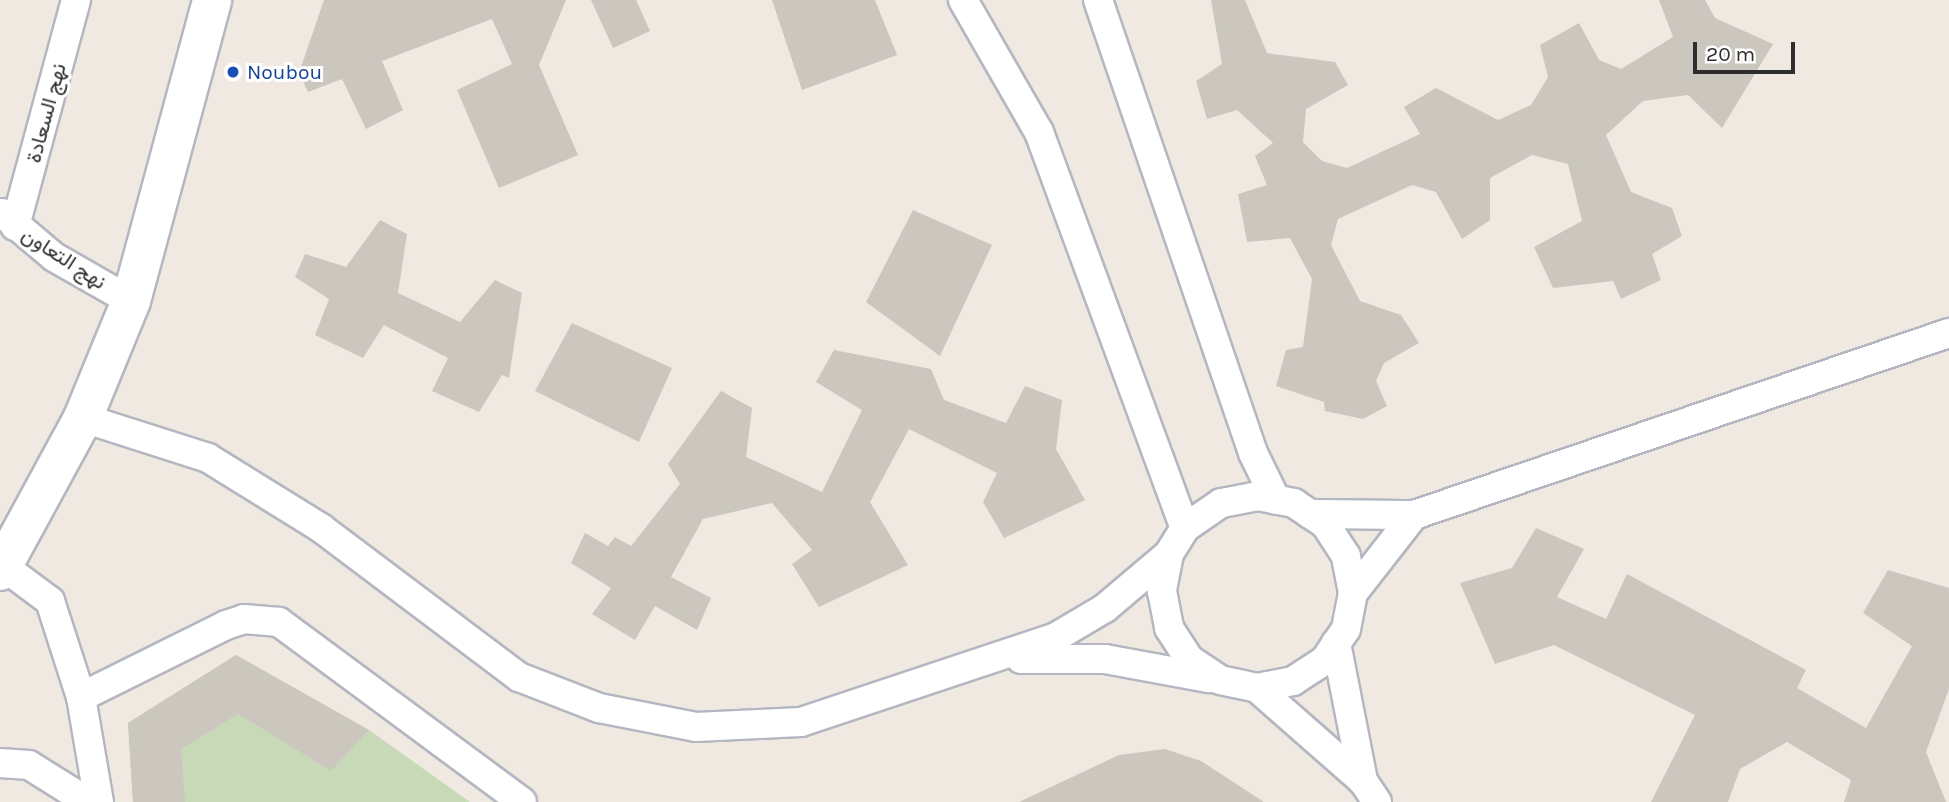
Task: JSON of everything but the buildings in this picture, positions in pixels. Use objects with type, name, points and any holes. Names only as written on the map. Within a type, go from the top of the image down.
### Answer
[{"type":"main road","points":[[1,569],[83,418],[131,301],[212,0]]},
{"type":"street","name":"نهج السعادة","points":[[8,219],[76,0]]},
{"type":"street","points":[[963,0],[1039,132],[1185,528]]},
{"type":"street","points":[[1098,0],[1253,453],[1276,500]]},
{"type":"street","name":"نهج التعاون","points":[[8,219],[54,257],[131,301]]},
{"type":"street","points":[[1310,514],[1414,515],[1949,334]]},
{"type":"street","points":[[83,418],[208,458],[321,528],[519,677],[599,708],[696,727],[801,722],[990,661],[1085,622],[1169,554],[1185,528],[1221,503],[1258,496],[1276,500],[1310,514],[1325,524],[1346,556],[1353,593],[1346,629],[1325,660],[1293,681],[1257,688],[1105,659],[990,661]]},
{"type":"street","points":[[1353,593],[1414,515]]},
{"type":"street","points":[[1169,554],[1161,591],[1169,628],[1189,659],[1220,680]]},
{"type":"street","points":[[1,569],[50,601],[81,696],[99,802]]},
{"type":"street","points":[[81,696],[226,625],[244,619],[279,622],[522,802]]},
{"type":"street","points":[[1336,643],[1370,792]]},
{"type":"street","points":[[1257,688],[1370,792]]},
{"type":"street","points":[[0,763],[29,765],[88,802]]},
{"type":"green space","points":[[236,655],[369,730],[470,802],[133,802],[128,723]]},
{"type":"place","name":"Noubou","points":[[233,72]]}]
